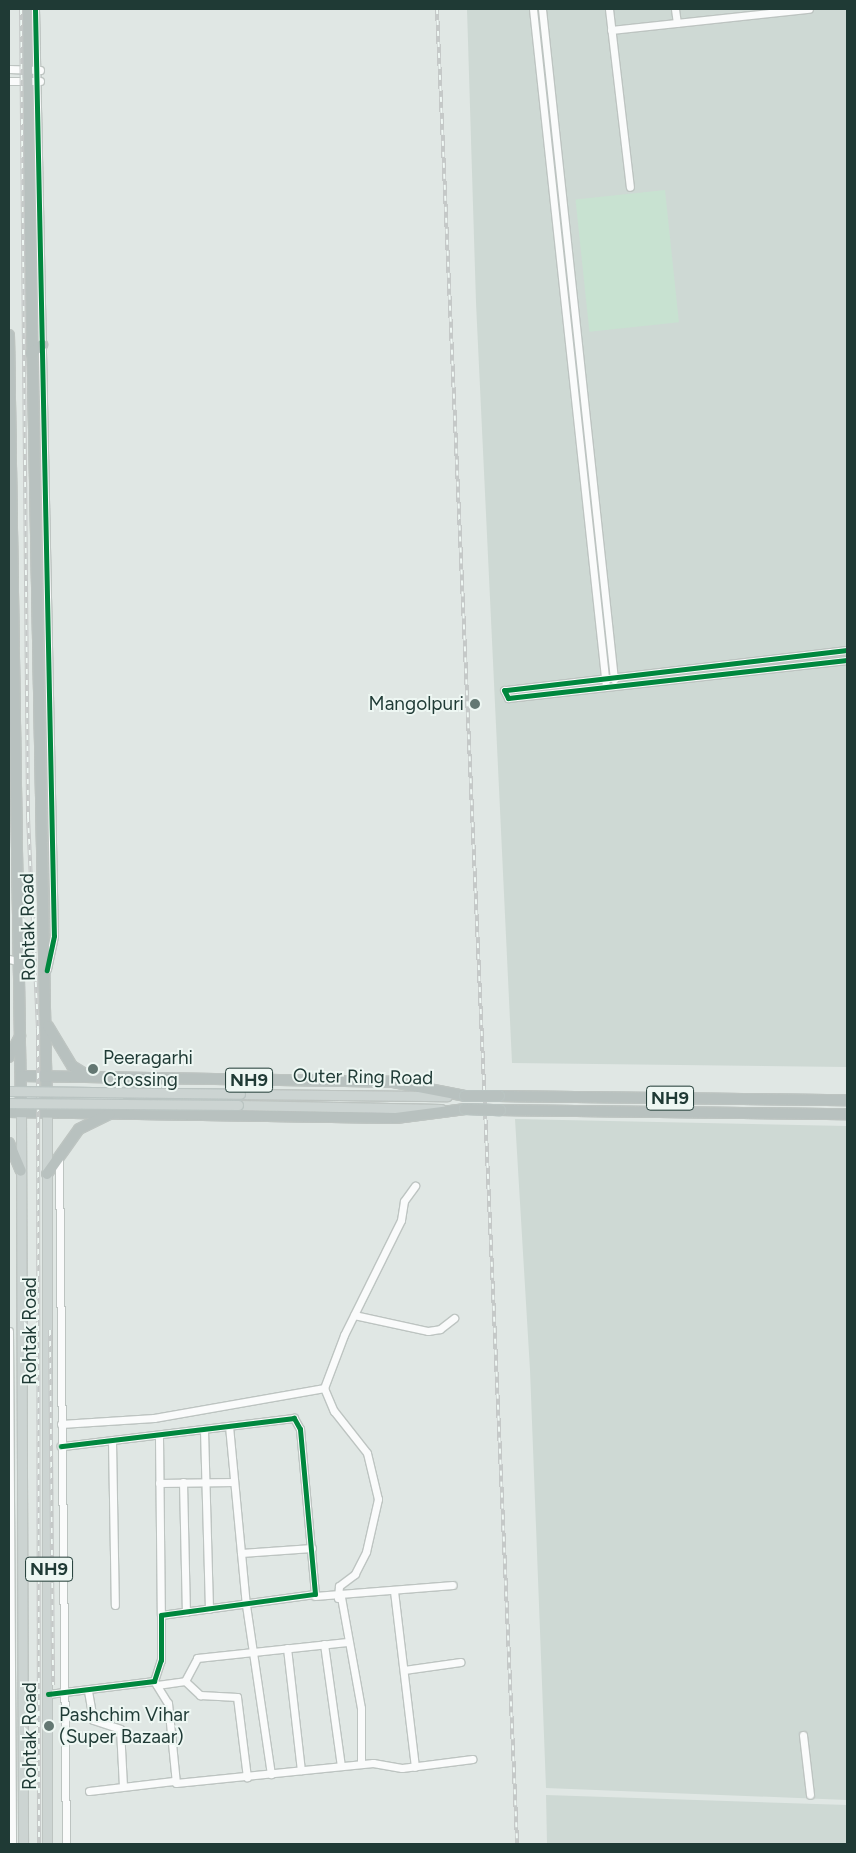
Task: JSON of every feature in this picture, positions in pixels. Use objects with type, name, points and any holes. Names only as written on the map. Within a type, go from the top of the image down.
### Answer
[{"type":"highway","name":"Rohtak Road","points":[[26,9],[31,353],[47,970],[49,1076],[47,1111]]},
{"type":"highway","name":"Rohtak Road","points":[[9,335],[13,882],[21,962],[21,1111]]},
{"type":"highway","points":[[31,353],[42,345]]},
{"type":"highway","points":[[47,1025],[72,1066],[90,1077]]},
{"type":"highway","points":[[9,1057],[21,1033]]},
{"type":"highway","name":"Outer Ring Road","points":[[21,1076],[393,1082],[447,1096],[845,1098]]},
{"type":"highway","points":[[129,1112],[130,1078]]},
{"type":"highway","name":"Outer Ring Road","points":[[9,1112],[129,1112],[396,1118],[447,1109],[847,1114]]},
{"type":"highway","points":[[47,1174],[60,1152],[79,1128],[113,1112]]},
{"type":"highway","points":[[9,1143],[21,1171]]},
{"type":"main road","name":"Outer Ring Road","points":[[9,1091],[447,1096]]},
{"type":"main road","name":"Outer Ring Road","points":[[9,1104],[238,1105],[447,1109]]},
{"type":"main road","name":"Rohtak Road","points":[[21,1111],[23,1844]]},
{"type":"main road","name":"Rohtak Road","points":[[47,1111],[47,1844]]},
{"type":"main road","points":[[835,1114],[847,1118]]},
{"type":"street","points":[[35,9],[40,70],[42,522],[54,936],[47,970]]},
{"type":"street","points":[[533,9],[606,686]]},
{"type":"street","points":[[542,9],[614,686]]},
{"type":"street","points":[[609,9],[630,187]]},
{"type":"street","points":[[675,9],[677,23]]},
{"type":"street","points":[[729,9],[730,17]]},
{"type":"street","points":[[611,30],[809,9]]},
{"type":"street","points":[[9,69],[40,70]]},
{"type":"street","points":[[9,81],[40,81]]},
{"type":"street","points":[[847,650],[605,676],[504,690],[508,698],[847,660]]},
{"type":"street","points":[[9,959],[21,962]]},
{"type":"street","points":[[60,1152],[61,1446],[66,1692],[66,1844]]},
{"type":"street","points":[[361,1764],[361,1708],[347,1642],[339,1586],[355,1574],[366,1552],[378,1499],[367,1453],[334,1411],[324,1388],[354,1315],[389,1247],[404,1201],[414,1186]]},
{"type":"street","points":[[47,1304],[60,1304]]},
{"type":"street","points":[[354,1315],[428,1331],[440,1329],[454,1318]]},
{"type":"street","points":[[12,1844],[9,1331],[21,1331]]},
{"type":"street","points":[[61,1424],[154,1418],[324,1388]]},
{"type":"street","points":[[61,1446],[159,1437],[291,1418],[298,1422],[312,1548],[315,1596]]},
{"type":"street","points":[[229,1426],[246,1605],[271,1774]]},
{"type":"street","points":[[204,1430],[209,1609]]},
{"type":"street","points":[[159,1437],[162,1660],[155,1684],[170,1711],[173,1781]]},
{"type":"street","points":[[112,1442],[115,1605]]},
{"type":"street","points":[[183,1482],[186,1612]]},
{"type":"street","points":[[159,1483],[234,1482]]},
{"type":"street","points":[[241,1553],[312,1548]]},
{"type":"street","points":[[161,1614],[315,1596],[340,1597],[453,1585]]},
{"type":"street","points":[[394,1591],[415,1767]]},
{"type":"street","points":[[185,1681],[197,1658],[347,1642]]},
{"type":"street","points":[[324,1644],[341,1766]]},
{"type":"street","points":[[287,1648],[301,1770]]},
{"type":"street","points":[[404,1670],[460,1662]]},
{"type":"street","points":[[48,1694],[185,1681]]},
{"type":"street","points":[[185,1681],[200,1696],[236,1697],[247,1777]]},
{"type":"street","points":[[88,1691],[93,1720],[120,1728],[122,1786]]},
{"type":"street","points":[[803,1735],[810,1795]]},
{"type":"street","points":[[10,1746],[24,1743]]},
{"type":"street","points":[[89,1791],[122,1786],[247,1777],[361,1764],[415,1767],[472,1759]]},
{"type":"shaded area","points":[[467,9],[847,9],[847,1067],[512,1063],[476,303]]},
{"type":"shaded area","points":[[515,1119],[847,1126],[847,1800],[546,1788],[530,1370]]},
{"type":"shaded area","points":[[546,1795],[847,1805],[847,1844],[547,1844]]},
{"type":"green space","points":[[665,190],[679,322],[589,332],[575,199]]},
{"type":"railway","points":[[21,9],[28,817],[38,1029],[39,1844]]},
{"type":"railway","points":[[437,9],[517,1844]]},
{"type":"railway","points":[[50,1330],[53,1685]]},
{"type":"cycle path","points":[[35,9],[54,936],[47,970]]},
{"type":"cycle path","points":[[847,650],[504,690],[508,698],[847,660]]},
{"type":"cycle path","points":[[48,1694],[154,1681],[161,1660],[161,1615],[315,1594],[300,1429],[294,1418],[61,1446]]},
{"type":"place","name":"Mangolpuri","points":[[475,704]]},
{"type":"place","name":"Peeragarhi Crossing","points":[[93,1069]]},
{"type":"place","name":"Pashchim Vihar (Super Bazaar)","points":[[49,1726]]}]
